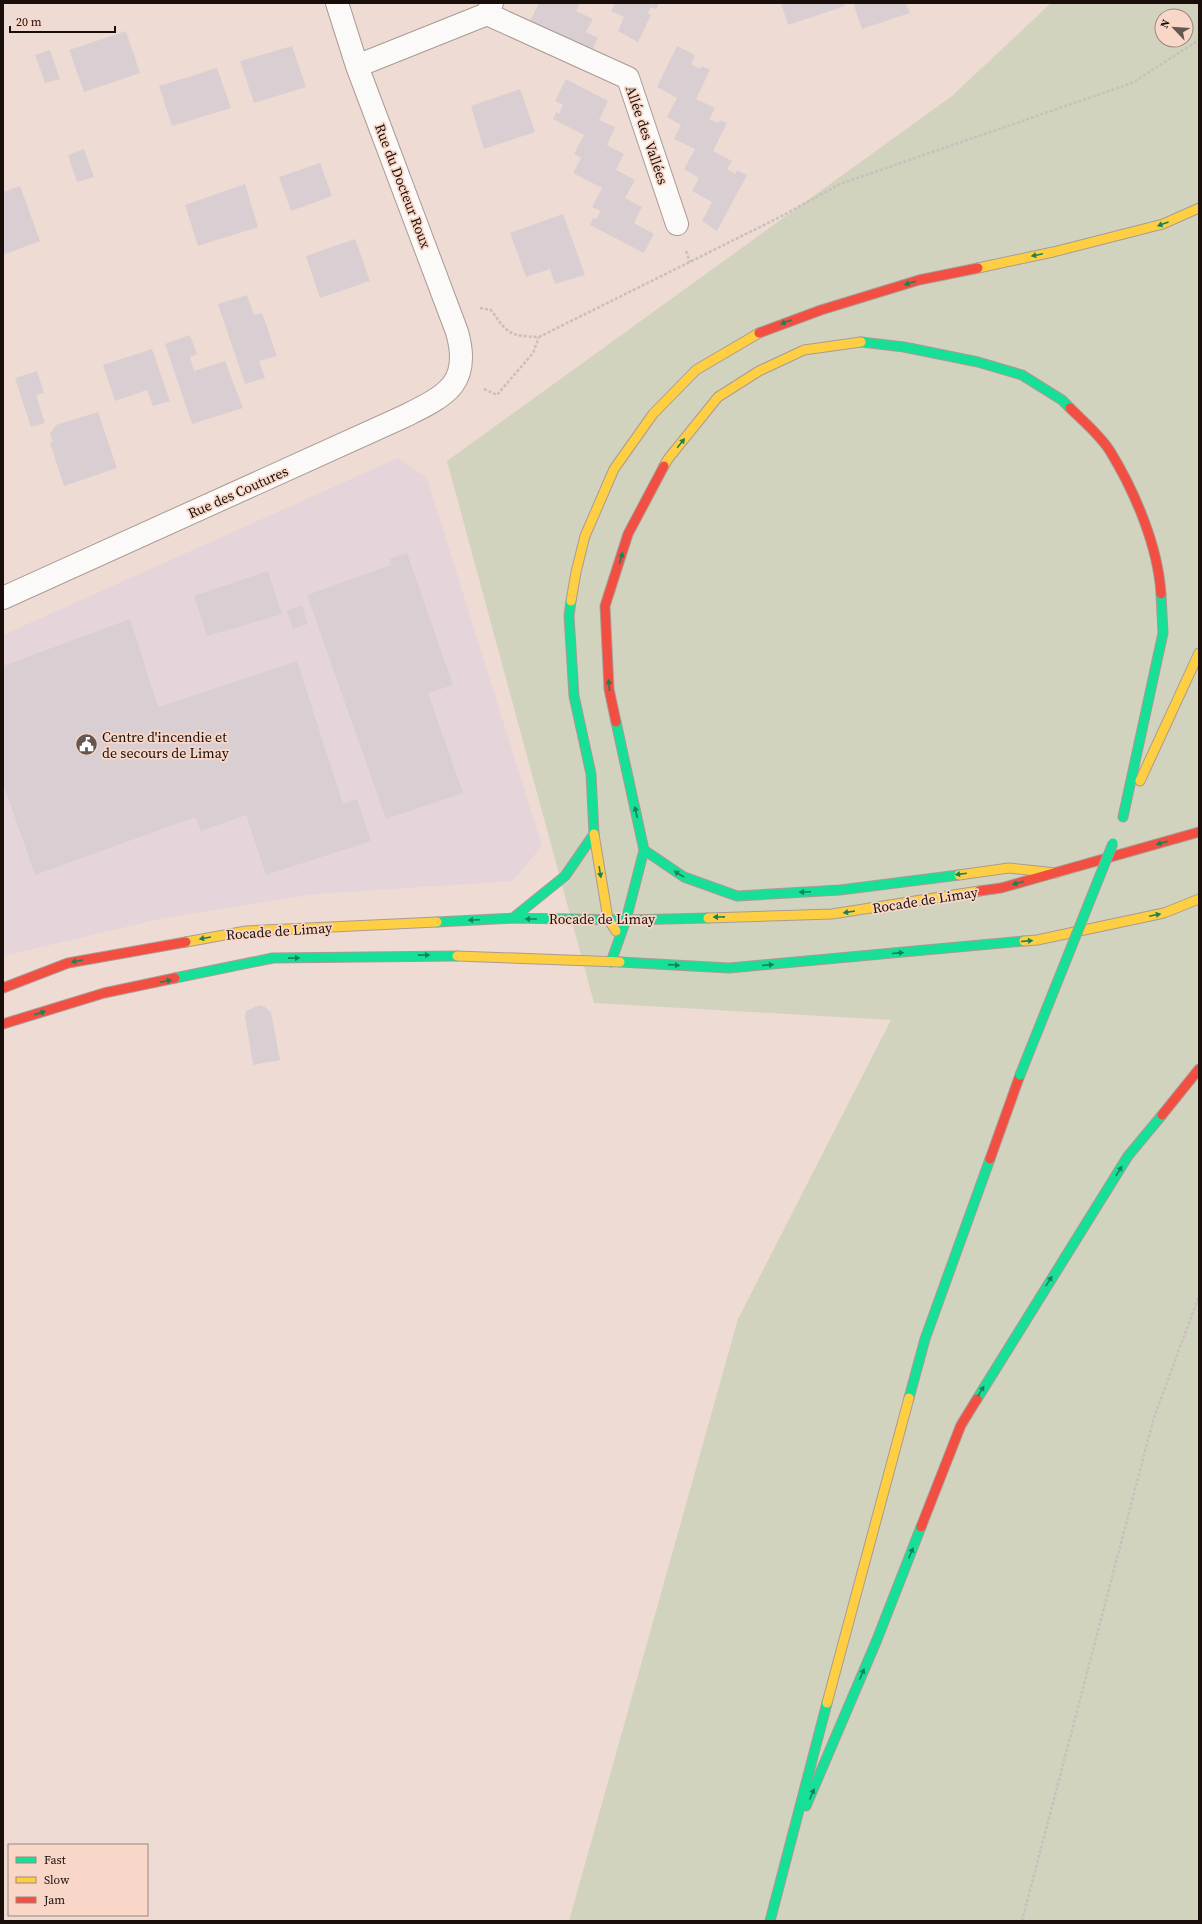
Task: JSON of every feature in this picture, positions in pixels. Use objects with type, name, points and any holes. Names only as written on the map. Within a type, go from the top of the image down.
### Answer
[{"type":"main road","points":[[631,956],[620,936],[608,919],[594,834],[590,774],[574,696],[569,616],[576,572],[585,536],[614,469],[653,414],[696,370],[755,334],[821,310],[919,280],[1053,252],[1163,224],[1199,208]]},
{"type":"main road","points":[[611,962],[626,920],[644,850],[609,689],[605,606],[628,534],[668,459],[718,398],[759,371],[804,350],[856,342],[904,347],[956,357],[1022,375],[1062,400],[1109,450],[1131,490],[1146,525],[1160,582],[1163,633],[1122,821],[1199,653]]},
{"type":"main road","name":"Rocade de Limay","points":[[3,988],[68,962],[246,930],[513,918],[626,920],[832,914],[1001,888],[1199,832]]},
{"type":"main road","points":[[513,918],[565,876],[594,834]]},
{"type":"main road","points":[[770,1921],[786,1855],[925,1339],[1020,1075],[1114,840]]},
{"type":"main road","points":[[644,850],[684,877],[737,896],[840,890],[1009,868],[1056,873]]},
{"type":"main road","name":"Rocade de Limay","points":[[3,1024],[104,993],[273,958],[432,955],[611,962],[631,956],[729,968],[1037,940],[1164,913],[1199,899]]},
{"type":"main road","points":[[786,1855],[876,1642],[961,1425],[1025,1319],[1128,1156],[1199,1069]]},
{"type":"street","name":"Rue du Docteur Roux","points":[[337,3],[357,66],[448,304],[461,346],[459,374]]},
{"type":"street","name":"Allée des Vallées","points":[[357,66],[490,8],[628,78],[677,224]]},
{"type":"street","name":"Rue des Coutures","points":[[3,598],[405,416],[446,394],[459,374]]},
{"type":"path","points":[[448,304],[491,310],[503,328],[515,336],[539,337],[780,218],[840,184],[1132,82],[1199,40]]},
{"type":"path","points":[[459,374],[497,394],[533,353],[539,337]]},
{"type":"path","points":[[1022,1921],[1154,1417],[1199,1296]]},
{"type":"shaded area","points":[[398,458],[427,478],[542,846],[513,881],[316,894],[164,918],[3,956],[3,635]]},
{"type":"green space","points":[[1051,3],[1199,3],[1199,1921],[569,1921],[738,1319],[891,1020],[594,1003],[447,461],[952,96]]},
{"type":"building","points":[[539,3],[580,3],[576,11],[593,19],[586,32],[598,38],[588,59],[527,27]]},
{"type":"building","points":[[615,3],[659,3],[656,9],[651,7],[648,13],[651,15],[638,42],[618,31],[624,17],[611,11]]},
{"type":"building","points":[[781,3],[844,3],[845,6],[788,25]]},
{"type":"building","points":[[853,3],[906,3],[910,13],[862,29]]},
{"type":"building","points":[[126,31],[140,73],[84,92],[69,50]]},
{"type":"building","points":[[292,46],[306,87],[254,103],[240,61]]},
{"type":"building","points":[[677,46],[695,55],[691,64],[700,69],[702,66],[710,70],[696,99],[715,108],[709,119],[718,123],[720,120],[727,123],[713,151],[732,161],[727,169],[735,174],[737,170],[747,175],[717,231],[702,221],[712,202],[692,191],[699,178],[684,169],[695,149],[674,139],[681,125],[667,117],[677,98],[657,87]]},
{"type":"building","points":[[50,50],[60,79],[45,83],[35,55]]},
{"type":"building","points":[[217,68],[231,108],[172,126],[159,86]]},
{"type":"building","points":[[566,79],[608,101],[599,120],[615,127],[607,145],[624,154],[616,170],[635,180],[625,198],[642,207],[634,223],[654,234],[644,253],[590,225],[593,218],[596,219],[601,211],[592,207],[602,188],[573,173],[581,158],[574,154],[584,135],[553,119],[556,112],[559,114],[563,105],[555,101]]},
{"type":"building","points":[[520,89],[535,132],[484,149],[471,106]]},
{"type":"building","points":[[84,149],[94,177],[77,182],[68,155]]},
{"type":"building","points":[[320,163],[332,196],[291,211],[279,177]]},
{"type":"building","points":[[245,184],[258,227],[198,246],[185,205]]},
{"type":"building","points":[[20,186],[40,241],[3,255],[3,192]]},
{"type":"building","points":[[563,214],[585,275],[555,284],[550,269],[526,277],[510,233]]},
{"type":"building","points":[[355,239],[370,281],[320,298],[306,256]]},
{"type":"building","points":[[247,295],[254,315],[262,313],[277,356],[259,361],[265,378],[245,384],[218,304]]},
{"type":"building","points":[[190,335],[197,354],[190,357],[194,371],[225,361],[243,408],[192,424],[165,344]]},
{"type":"building","points":[[152,349],[170,401],[153,406],[147,390],[115,401],[103,365]]},
{"type":"building","points":[[37,371],[44,393],[36,395],[45,423],[31,427],[15,378]]},
{"type":"building","points":[[98,412],[117,468],[64,486],[50,443],[53,442],[50,434],[56,425]]},
{"type":"building","points":[[407,553],[453,685],[428,693],[463,793],[386,819],[307,595],[391,565],[389,559]]},
{"type":"building","points":[[268,571],[282,614],[207,636],[194,596]]},
{"type":"building","points":[[302,605],[308,624],[293,629],[287,610]]},
{"type":"building","points":[[130,619],[158,707],[297,661],[343,804],[357,799],[371,841],[266,875],[246,815],[201,831],[195,817],[35,875],[3,783],[3,666]]},
{"type":"building","points":[[259,1005],[265,1007],[271,1012],[280,1060],[253,1065],[245,1016],[246,1011]]},
{"type":"traffic: fast","points":[[861,342],[904,347],[978,362],[1022,375],[1062,400],[1070,408]]},
{"type":"traffic: fast","points":[[1123,817],[1163,633],[1161,594]]},
{"type":"traffic: fast","points":[[513,918],[565,876],[594,834],[591,774],[574,696],[569,616],[571,601]]},
{"type":"traffic: fast","points":[[611,962],[626,920],[644,850],[616,722]]},
{"type":"traffic: fast","points":[[1020,1075],[1113,843]]},
{"type":"traffic: fast","points":[[644,850],[684,877],[737,896],[840,890],[959,875]]},
{"type":"traffic: fast","points":[[437,922],[513,918],[626,920],[708,918]]},
{"type":"traffic: fast","points":[[620,962],[729,968],[1024,941]]},
{"type":"traffic: fast","points":[[175,978],[273,958],[457,956]]},
{"type":"traffic: fast","points":[[977,1399],[1128,1156],[1162,1115]]},
{"type":"traffic: fast","points":[[909,1398],[925,1339],[990,1159]]},
{"type":"traffic: fast","points":[[806,1806],[876,1642],[921,1527]]},
{"type":"traffic: fast","points":[[770,1921],[827,1703]]},
{"type":"traffic: slow","points":[[978,268],[1053,252],[1163,224],[1199,208]]},
{"type":"traffic: slow","points":[[571,601],[576,572],[585,536],[614,469],[653,414],[696,370],[759,333]]},
{"type":"traffic: slow","points":[[664,466],[718,397],[759,371],[804,350],[861,342]]},
{"type":"traffic: slow","points":[[1140,781],[1199,653]]},
{"type":"traffic: slow","points":[[594,834],[608,919],[616,931]]},
{"type":"traffic: slow","points":[[959,875],[1009,868],[1056,873]]},
{"type":"traffic: slow","points":[[708,918],[832,914],[979,891]]},
{"type":"traffic: slow","points":[[1024,941],[1037,940],[1164,913],[1199,899]]},
{"type":"traffic: slow","points":[[186,942],[246,931],[437,922]]},
{"type":"traffic: slow","points":[[457,956],[620,962]]},
{"type":"traffic: slow","points":[[827,1703],[909,1398]]},
{"type":"traffic: jam","points":[[759,333],[821,310],[919,280],[978,268]]},
{"type":"traffic: jam","points":[[1070,408],[1106,445],[1128,484],[1144,520],[1150,538],[1159,576],[1161,594]]},
{"type":"traffic: jam","points":[[616,722],[609,689],[605,606],[628,534],[664,466]]},
{"type":"traffic: jam","points":[[979,891],[1001,888],[1199,832]]},
{"type":"traffic: jam","points":[[3,988],[68,963],[186,942]]},
{"type":"traffic: jam","points":[[3,1024],[104,993],[175,978]]},
{"type":"traffic: jam","points":[[1162,1115],[1199,1069]]},
{"type":"traffic: jam","points":[[990,1159],[1020,1075]]},
{"type":"traffic: jam","points":[[921,1527],[961,1425],[977,1399]]},
{"type":"place","name":"Centre d'incendie et de secours de Limay","points":[[87,745]]}]
